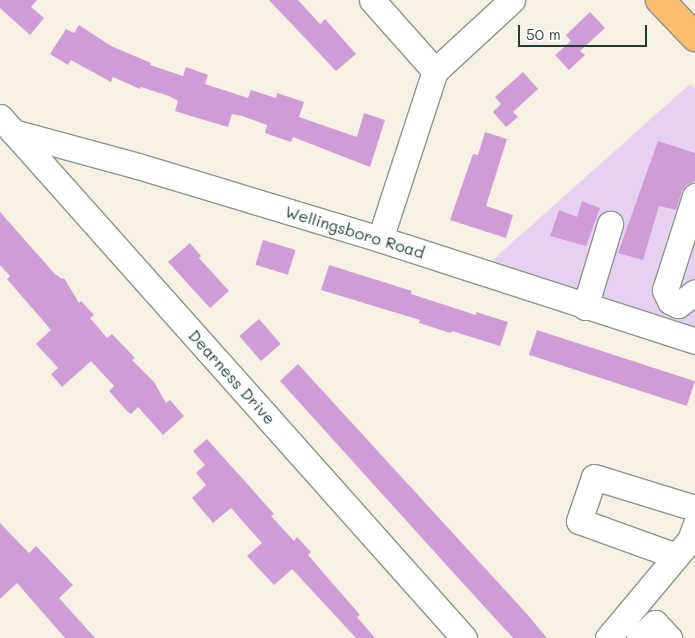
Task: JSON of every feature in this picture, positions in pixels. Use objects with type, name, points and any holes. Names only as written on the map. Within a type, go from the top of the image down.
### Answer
[{"type":"main road","points":[[661,0],[695,37]]},
{"type":"street","points":[[372,0],[434,70]]},
{"type":"street","points":[[380,239],[434,70],[512,0]]},
{"type":"street","name":"Wellingsboro Road","points":[[7,124],[138,166],[380,239],[695,342]]},
{"type":"street","name":"Dearness Drive","points":[[7,124],[464,638]]},
{"type":"street","points":[[695,196],[666,290],[670,301],[678,305],[692,294],[691,282],[681,269],[690,250],[695,246]]},
{"type":"street","points":[[585,307],[610,224]]},
{"type":"street","points":[[676,556],[579,521],[594,477],[695,508]]},
{"type":"street","points":[[608,638],[690,540],[695,526]]},
{"type":"street","points":[[639,638],[655,623],[669,638]]},
{"type":"shaded area","points":[[690,84],[695,89],[695,330],[487,265]]},
{"type":"building","points":[[0,0],[37,0],[31,7],[44,18],[30,35],[0,8]]},
{"type":"building","points":[[269,0],[298,0],[320,24],[325,19],[356,54],[336,71]]},
{"type":"building","points":[[590,12],[605,28],[580,51],[585,55],[569,70],[555,55],[571,41],[566,35]]},
{"type":"building","points":[[79,25],[111,46],[151,63],[150,65],[183,76],[186,67],[208,75],[205,84],[248,98],[251,90],[276,98],[277,93],[304,102],[299,117],[357,137],[364,113],[385,120],[370,167],[293,137],[291,142],[265,133],[267,125],[242,116],[232,114],[228,127],[175,111],[178,101],[169,96],[141,87],[140,89],[113,77],[111,82],[71,60],[68,65],[50,54],[66,29],[74,33]]},
{"type":"building","points":[[523,72],[538,89],[513,112],[518,117],[506,127],[493,112],[501,104],[495,97]]},
{"type":"building","points":[[485,132],[507,139],[486,206],[513,215],[506,238],[450,220],[473,154],[478,155]]},
{"type":"building","points":[[658,141],[695,153],[695,179],[694,182],[686,185],[682,191],[676,210],[659,206],[643,260],[618,253]]},
{"type":"building","points":[[582,201],[600,208],[586,246],[550,236],[559,210],[577,217]]},
{"type":"building","points":[[0,212],[54,273],[62,279],[64,278],[79,303],[81,301],[94,315],[90,318],[107,338],[112,334],[135,358],[132,360],[154,382],[166,403],[170,400],[184,416],[163,435],[138,407],[131,414],[128,412],[109,391],[114,386],[91,361],[62,387],[51,374],[58,368],[36,344],[51,330],[7,279],[10,276],[0,265]]},
{"type":"building","points":[[263,240],[296,250],[288,275],[255,265]]},
{"type":"building","points":[[190,243],[201,256],[199,258],[229,291],[210,308],[168,262]]},
{"type":"building","points":[[329,265],[412,291],[411,294],[476,315],[476,312],[508,322],[500,346],[419,323],[420,320],[321,290]]},
{"type":"building","points":[[259,319],[281,344],[261,361],[239,336]]},
{"type":"building","points":[[537,330],[695,381],[687,406],[529,355]]},
{"type":"building","points":[[298,364],[547,638],[513,638],[450,569],[280,381]]},
{"type":"building","points":[[207,439],[274,514],[271,516],[294,541],[297,537],[311,552],[308,555],[360,615],[357,617],[375,638],[356,638],[292,569],[274,585],[247,556],[262,543],[231,508],[213,523],[192,498],[206,485],[196,473],[205,465],[193,451]]},
{"type":"building","points":[[0,523],[29,553],[36,546],[73,585],[59,598],[95,638],[65,638],[17,583],[0,599]]}]
